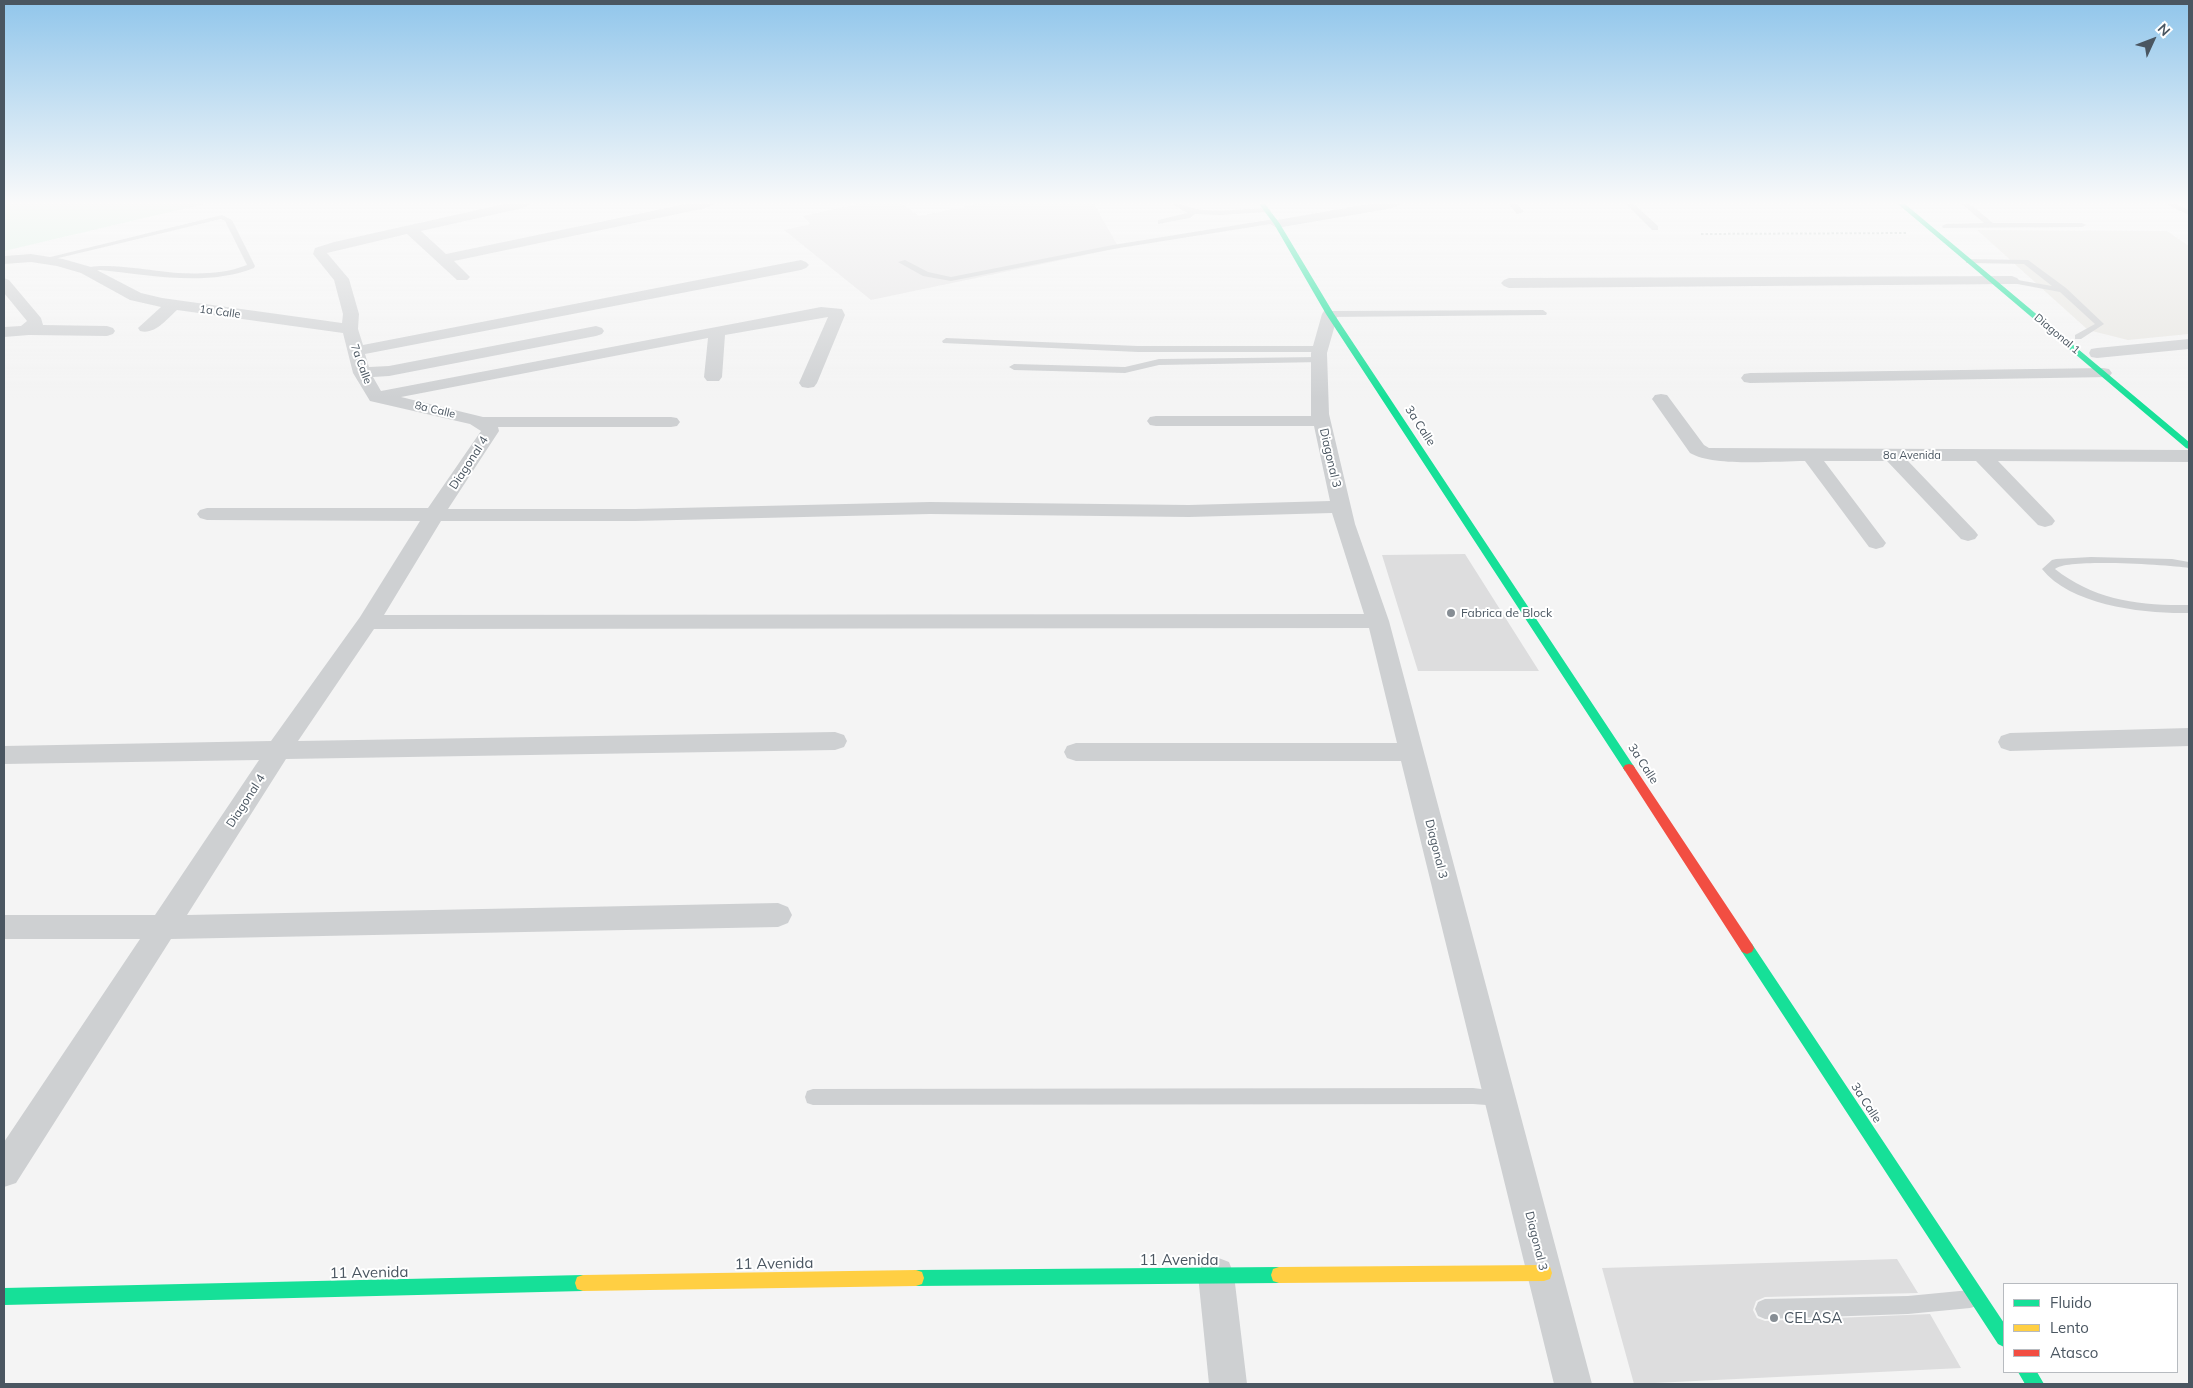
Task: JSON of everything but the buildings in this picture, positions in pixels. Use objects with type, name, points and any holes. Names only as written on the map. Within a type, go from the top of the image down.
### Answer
[{"type":"main road","name":"3a Calle","points":[[1303,269],[1330,314],[2003,1336]]},
{"type":"main road","name":"Diagonal 1","points":[[1978,269],[2080,354],[2107,369]]},
{"type":"main road","points":[[1998,269],[2027,293]]},
{"type":"main road","name":"Diagonal 1","points":[[2084,342],[2107,369],[2188,446]]},
{"type":"main road","points":[[2080,354],[2084,342]]},
{"type":"main road","name":"11 Avenida","points":[[4,1297],[744,1279],[1544,1273]]},
{"type":"main road","points":[[2028,1373],[2035,1384]]},
{"type":"street","name":"1a Calle","points":[[81,269],[136,297],[173,305],[350,329]]},
{"type":"street","name":"7a Calle","points":[[332,269],[341,279],[351,314],[350,329],[362,373],[376,397]]},
{"type":"street","points":[[453,269],[462,277]]},
{"type":"street","points":[[356,351],[781,269]]},
{"type":"street","points":[[1509,283],[2012,281]]},
{"type":"street","points":[[4,283],[34,317],[35,325],[30,330]]},
{"type":"street","points":[[146,328],[173,305]]},
{"type":"street","points":[[376,397],[821,312],[836,312],[837,315],[808,383]]},
{"type":"street","name":"Diagonal 3","points":[[1330,314],[1320,354],[1321,421],[1345,524],[1378,620],[1573,1384]]},
{"type":"street","points":[[4,332],[30,330],[107,331]]},
{"type":"street","points":[[362,373],[406,368],[596,331]]},
{"type":"street","points":[[713,377],[717,332]]},
{"type":"street","points":[[2084,342],[2189,344]]},
{"type":"street","points":[[1750,378],[2107,369]]},
{"type":"street","name":"8a Calle","points":[[376,397],[486,427],[671,422]]},
{"type":"street","name":"8a Avenida","points":[[1661,399],[1697,449],[1704,453],[1720,455],[1982,456],[2188,446]]},
{"type":"street","points":[[1156,421],[1321,421]]},
{"type":"street","name":"Diagonal 4","points":[[4,1171],[278,751],[368,622],[486,427]]},
{"type":"street","points":[[1810,455],[1876,543]]},
{"type":"street","points":[[1894,456],[1968,536]]},
{"type":"street","points":[[1982,456],[2045,520]]},
{"type":"street","points":[[207,514],[635,515],[930,508],[1190,511],[1341,507]]},
{"type":"street","points":[[368,622],[1378,620]]},
{"type":"street","points":[[2010,742],[2189,737]]},
{"type":"street","points":[[4,755],[835,741]]},
{"type":"street","points":[[1076,752],[1412,752]]},
{"type":"street","points":[[4,927],[163,927],[778,915]]},
{"type":"street","points":[[1216,1275],[1228,1384]]},
{"type":"lane","points":[[86,270],[95,269]]},
{"type":"lane","points":[[110,269],[186,275],[219,275],[234,273],[244,269]]},
{"type":"lane","points":[[913,269],[924,275],[951,279],[1003,269]]},
{"type":"lane","points":[[2036,269],[2100,324],[2084,342]]},
{"type":"lane","points":[[2012,281],[2063,290]]},
{"type":"lane","points":[[1330,314],[1543,313]]},
{"type":"lane","points":[[946,341],[1320,354]]},
{"type":"lane","points":[[1014,367],[1125,370],[1159,362],[1320,354]]},
{"type":"lane","points":[[2189,565],[2172,562],[2091,560],[2056,562],[2048,569],[2060,580],[2072,587],[2102,600],[2127,606],[2189,609]]},
{"type":"lane","points":[[813,1097],[1473,1096],[1500,1098]]},
{"type":"lane","points":[[1765,1309],[1908,1305],[1978,1298]]},
{"type":"shaded area","points":[[832,269],[1020,269],[871,300]]},
{"type":"shaded area","points":[[2020,269],[2189,269],[2189,334],[2128,340],[2088,330]]},
{"type":"traffic: fast","points":[[1303,269],[1330,314],[1629,768]]},
{"type":"traffic: fast","points":[[1978,269],[2189,446]]},
{"type":"traffic: fast","points":[[1747,948],[2003,1336]]},
{"type":"traffic: fast","points":[[916,1278],[1279,1275]]},
{"type":"traffic: fast","points":[[4,1297],[583,1283]]},
{"type":"traffic: fast","points":[[2028,1373],[2035,1384]]},
{"type":"traffic: slow","points":[[1279,1275],[1544,1273]]},
{"type":"traffic: slow","points":[[583,1283],[916,1278]]},
{"type":"traffic: jam","points":[[1629,768],[1747,948]]},
{"type":"place","name":"Fabrica de Block","points":[[1451,613]]},
{"type":"place","name":"CELASA","points":[[1774,1318]]}]
